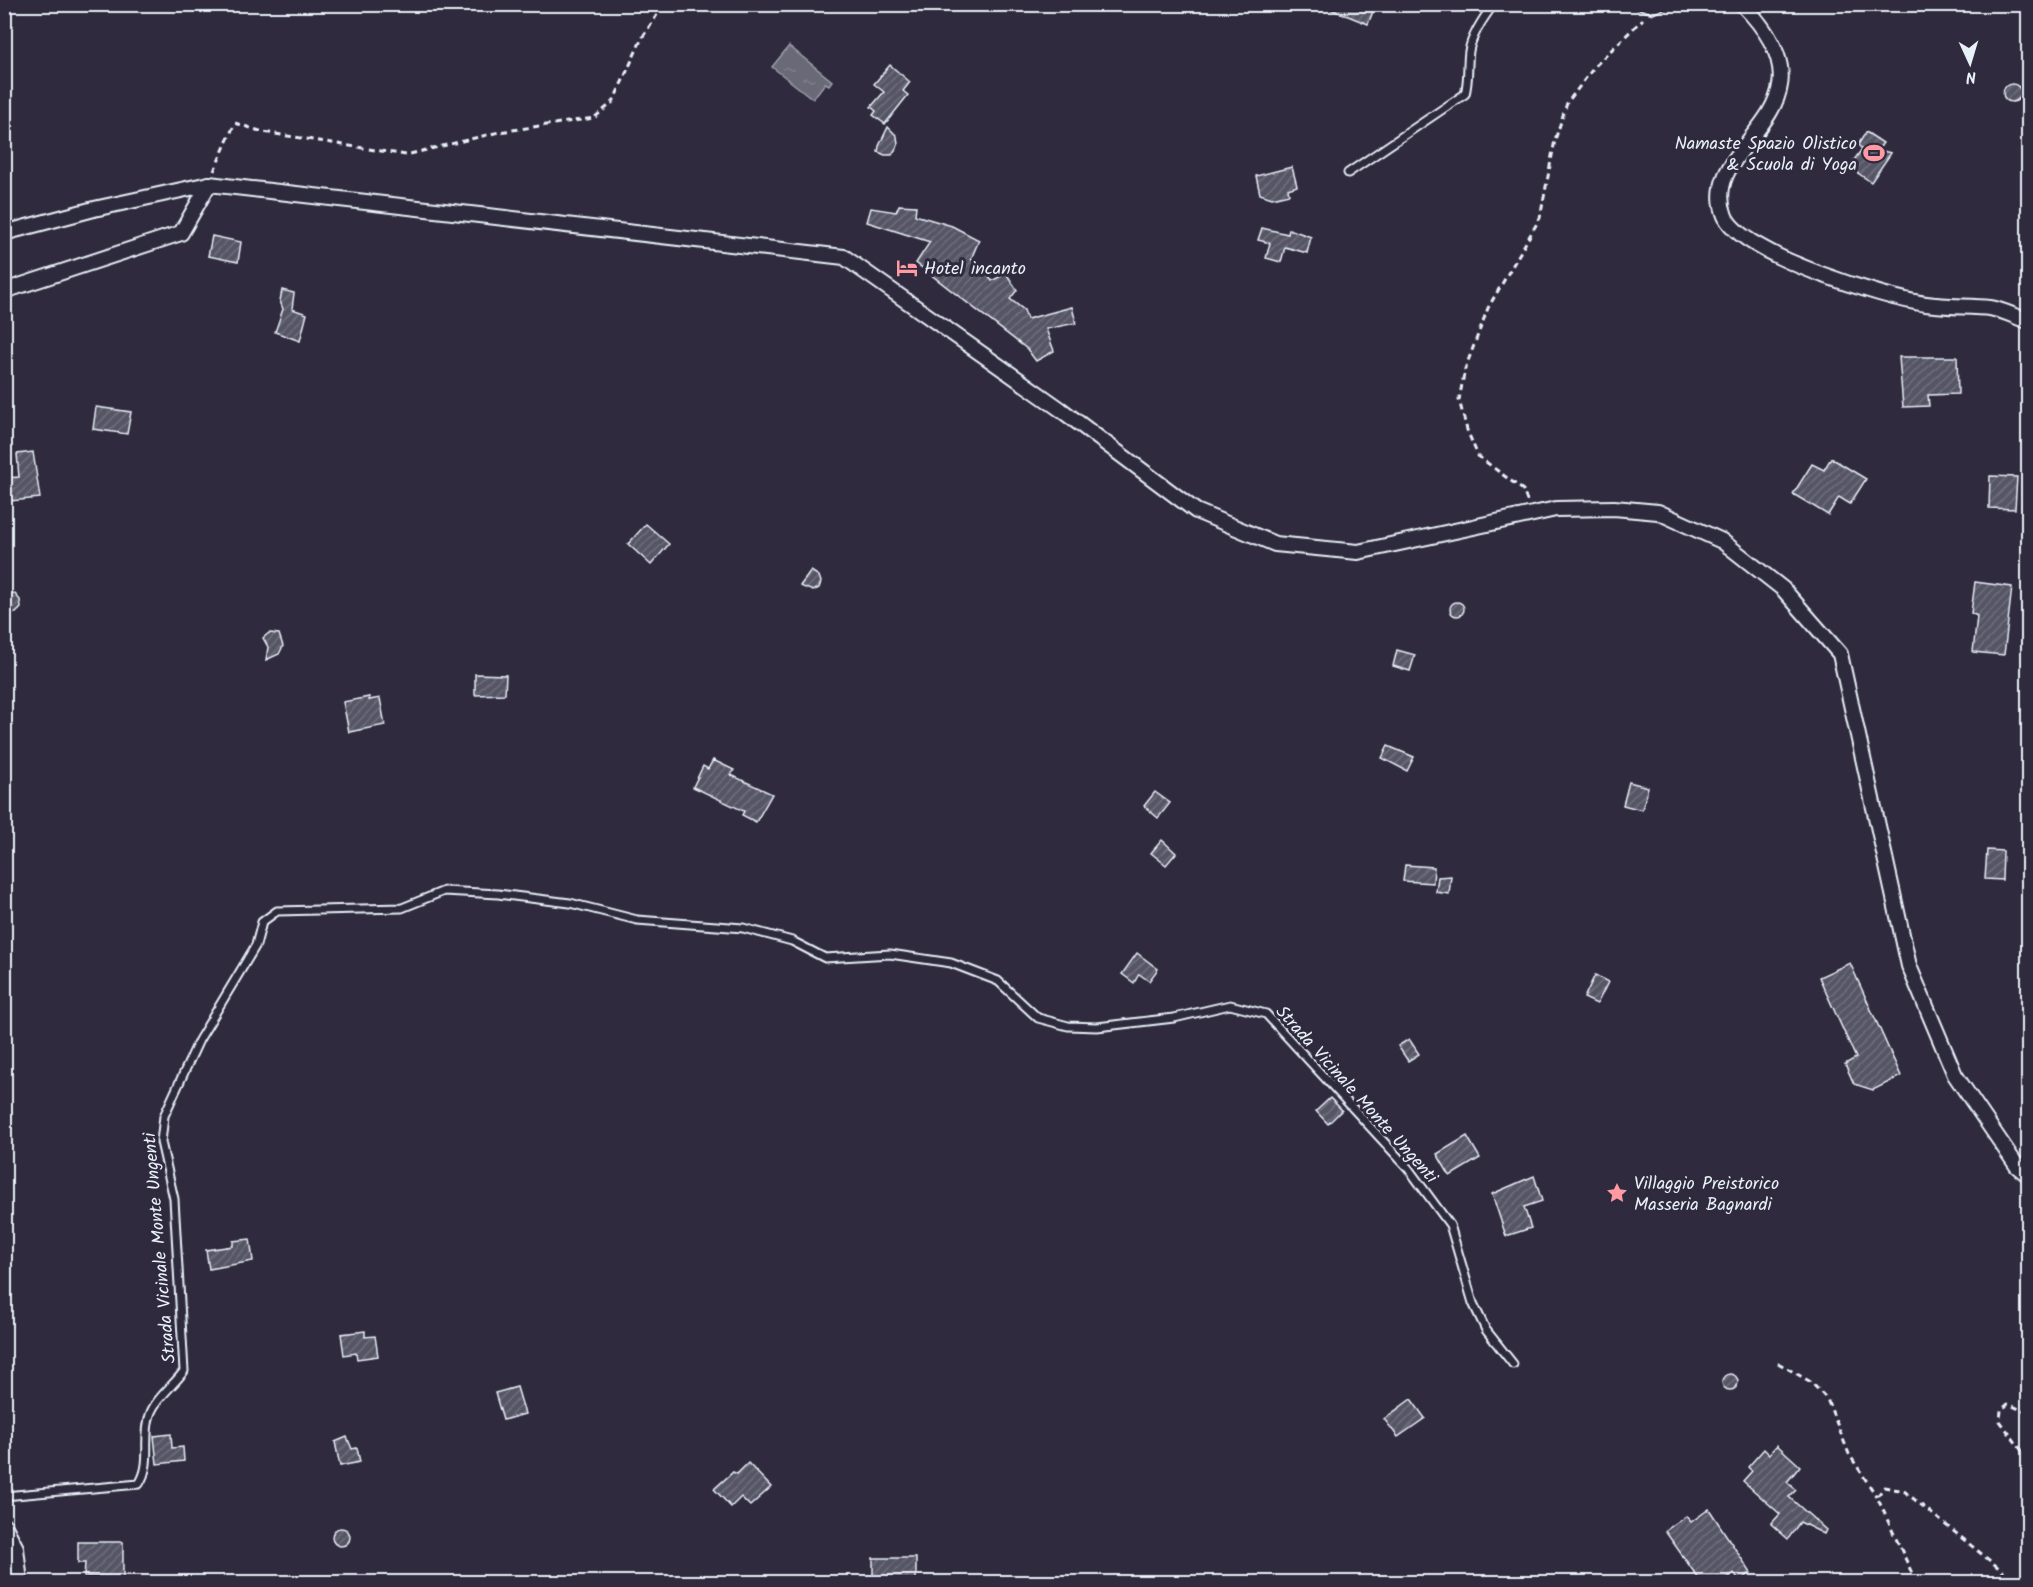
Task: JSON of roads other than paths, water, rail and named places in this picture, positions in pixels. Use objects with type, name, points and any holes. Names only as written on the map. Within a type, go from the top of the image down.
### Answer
[{"type":"street","points":[[1742,4],[1761,23],[1777,54],[1781,84],[1775,106],[1727,171],[1720,198],[1726,219],[1750,243],[1836,280],[1925,304],[1992,309],[2028,321]]},
{"type":"street","points":[[4,291],[181,232],[209,184]]},
{"type":"street","points":[[4,233],[94,209],[209,184],[844,257],[1060,409],[1196,511],[1275,544],[1358,552],[1556,509],[1614,508],[1658,512],[1722,541],[1783,589],[1840,654],[1909,966],[1955,1075],[2017,1166],[2028,1175]]},
{"type":"street","points":[[4,1525],[16,1548],[20,1582]]},
{"type":"lane","points":[[1348,173],[1465,94],[1468,83],[1469,49],[1482,19],[1494,4]]},
{"type":"lane","points":[[1637,4],[1653,9],[1665,4]]},
{"type":"lane","name":"Strada Vicinale Monte Ungenti","points":[[4,1496],[139,1484],[142,1479],[146,1466],[150,1415],[184,1371],[174,1199],[161,1142],[164,1116],[199,1040],[256,945],[262,922],[277,911],[402,908],[444,891],[498,894],[570,903],[636,921],[743,928],[792,941],[825,958],[890,954],[951,963],[998,981],[1038,1018],[1068,1026],[1097,1027],[1174,1018],[1230,1005],[1266,1014],[1407,1168],[1450,1225],[1473,1304],[1486,1330],[1513,1364]]},
{"type":"water","points":[[789,46],[832,81],[829,85],[825,83],[813,99],[772,67]]},
{"type":"place","name":"Namaste Spazio Olistico & Scuola di Yoga","points":[[1874,153]]},
{"type":"place","name":"Hotel incanto","points":[[907,268]]},
{"type":"place","name":"Villaggio Preistorico Masseria Bagnardi","points":[[1617,1193]]}]
